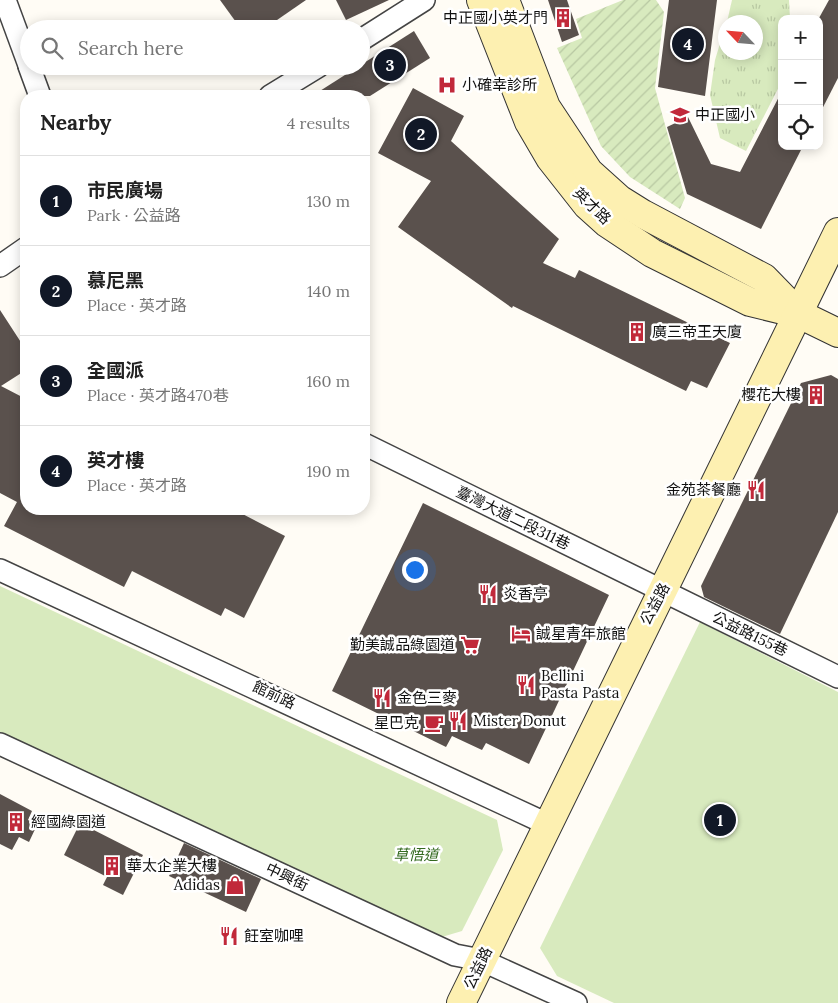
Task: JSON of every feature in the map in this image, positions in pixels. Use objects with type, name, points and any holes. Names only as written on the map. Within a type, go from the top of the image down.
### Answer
[{"type":"main road","name":"英才路","points":[[481,0],[529,122],[550,158],[587,205],[608,223],[652,253],[750,302],[799,314],[838,333]]},
{"type":"main road","name":"英才路","points":[[505,0],[546,107],[589,172],[619,199],[643,214],[764,278],[799,314]]},
{"type":"main road","name":"公益路","points":[[461,1003],[838,232]]},
{"type":"street","points":[[5,0],[20,41]]},
{"type":"street","points":[[370,34],[424,0]]},
{"type":"street","points":[[32,75],[38,90]]},
{"type":"street","points":[[280,90],[304,75]]},
{"type":"street","points":[[0,266],[20,252]]},
{"type":"street","name":"臺灣大道二段311巷","points":[[370,447],[662,592]]},
{"type":"street","name":"館前路","points":[[0,570],[548,824]]},
{"type":"street","name":"公益路155巷","points":[[662,592],[838,677]]},
{"type":"street","name":"中興街","points":[[0,744],[455,955],[481,960],[576,1003]]},
{"type":"green space","points":[[623,0],[656,0],[664,12],[655,88],[685,198],[680,209],[630,177],[601,146],[557,48],[582,38],[576,19]]},
{"type":"green space","points":[[732,0],[789,0],[790,15],[778,15],[778,89],[746,151],[720,138],[710,95],[718,50],[718,60],[763,60],[763,15],[729,15]]},
{"type":"green space","name":"草悟道","points":[[0,586],[497,820],[503,850],[462,931],[435,939],[0,732]]},
{"type":"green space","points":[[700,622],[838,692],[838,1003],[614,1003],[557,976],[540,948]]},
{"type":"building","points":[[220,0],[306,0],[277,20],[234,20]]},
{"type":"building","points":[[336,0],[389,0],[346,20]]},
{"type":"building","name":"中正國小英才門","points":[[548,0],[567,0],[579,35],[562,42]]},
{"type":"building","points":[[669,0],[717,0],[705,96],[658,87]]},
{"type":"building","points":[[829,0],[838,0],[838,78],[823,107],[823,15],[821,15]]},
{"type":"building","points":[[414,31],[430,58],[370,96],[370,90],[321,90],[345,75],[370,75],[370,59]]},
{"type":"building","points":[[413,88],[464,116],[451,141],[559,239],[543,263],[575,278],[579,270],[730,343],[707,388],[691,381],[686,391],[513,306],[512,308],[398,227],[431,181],[378,153]]},
{"type":"building","points":[[778,99],[778,150],[801,150],[761,229],[687,194],[667,127],[688,117],[711,164],[740,172]]},
{"type":"building","points":[[0,310],[20,341],[20,374],[1,386],[20,396],[20,515],[245,515],[285,536],[244,618],[225,608],[221,616],[132,571],[124,587],[4,526],[17,502],[0,493]]},
{"type":"building","points":[[831,375],[838,379],[838,512],[780,634],[704,597],[701,586],[801,383]]},
{"type":"building","name":"勤美誠品綠園道","points":[[423,503],[609,595],[529,764],[486,743],[482,750],[452,736],[446,747],[332,691]]},
{"type":"building","name":"經國綠園道","points":[[0,794],[32,811],[28,820],[37,825],[29,842],[19,837],[12,850],[0,844]]},
{"type":"building","name":"華太企業大樓","points":[[80,823],[143,855],[123,895],[103,885],[107,877],[64,855]]},
{"type":"building","points":[[184,843],[261,879],[246,912],[169,876]]},
{"type":"place","name":"中正國小英才門","points":[[563,18]]},
{"type":"place","name":"英才樓","points":[[688,44]]},
{"type":"place","name":"全國派","points":[[390,65]]},
{"type":"place","name":"小確幸診所","points":[[447,85]]},
{"type":"place","name":"中正國小","points":[[680,115]]},
{"type":"place","name":"慕尼黑","points":[[421,134]]},
{"type":"place","name":"廣三帝王天廈","points":[[637,332]]},
{"type":"place","name":"櫻花大樓","points":[[816,395]]},
{"type":"place","name":"金苑茶餐廳","points":[[756,490]]},
{"type":"place","name":"炎香亭","points":[[488,594]]},
{"type":"place","name":"誠星青年旅館","points":[[521,634]]},
{"type":"place","name":"勤美誠品綠園道","points":[[470,645]]},
{"type":"place","name":"Bellini Pasta Pasta","points":[[526,685]]},
{"type":"place","name":"金色三麥","points":[[382,698]]},
{"type":"place","name":"Mister Donut","points":[[458,721]]},
{"type":"place","name":"星巴克","points":[[434,723]]},
{"type":"place","name":"市民廣場","points":[[720,820]]},
{"type":"place","name":"經國綠園道","points":[[16,822]]},
{"type":"place","name":"華太企業大樓","points":[[112,866]]},
{"type":"place","name":"Adidas","points":[[235,885]]},
{"type":"place","name":"飪室咖哩","points":[[229,936]]}]
